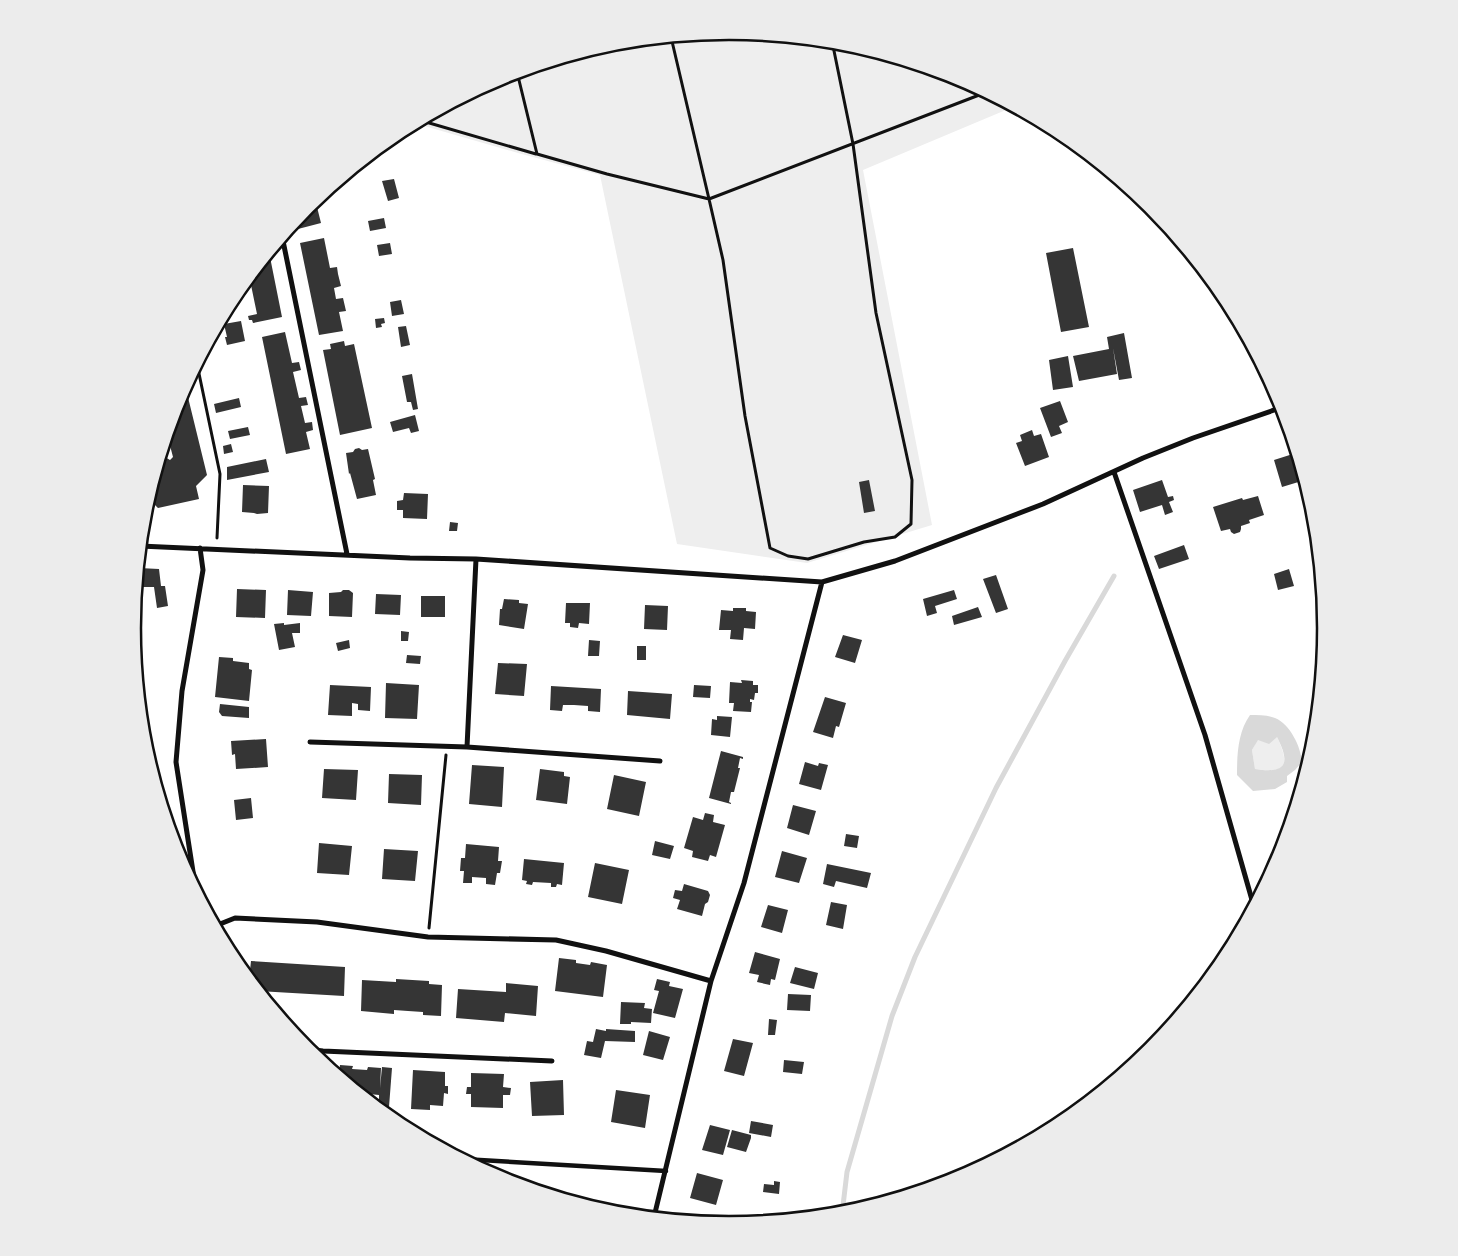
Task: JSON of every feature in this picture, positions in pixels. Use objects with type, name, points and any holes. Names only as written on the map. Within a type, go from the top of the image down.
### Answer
[{"type":"street","points":[[284,244],[347,554]]},
{"type":"street","points":[[147,546],[476,560],[822,582],[896,561],[1043,504],[1193,438],[1275,410]]},
{"type":"street","points":[[1114,472],[1205,734],[1251,897]]},
{"type":"street","points":[[192,867],[176,762],[182,691],[203,570],[200,548]]},
{"type":"street","points":[[467,747],[476,560]]},
{"type":"street","points":[[655,1211],[711,981],[744,883],[822,582]]},
{"type":"street","points":[[310,742],[467,747],[660,761]]},
{"type":"street","points":[[221,924],[235,918],[317,922],[428,937],[556,940],[606,951],[711,981]]},
{"type":"street","points":[[321,1052],[552,1061]]},
{"type":"street","points":[[480,1160],[666,1171]]},
{"type":"path","points":[[672,43],[722,260],[744,416],[770,548],[788,556],[808,559],[864,542],[895,537],[912,524],[912,480],[876,313],[853,144],[834,49]]},
{"type":"path","points":[[519,79],[537,154]]},
{"type":"path","points":[[429,123],[607,174],[709,199],[977,96]]},
{"type":"path","points":[[199,374],[220,474],[216,548]]},
{"type":"path","points":[[428,937],[446,747]]},
{"type":"shaded area","points":[[691,41],[767,41],[844,51],[918,71],[954,85],[1006,110],[863,170],[932,525],[807,563],[677,544],[600,175],[424,126],[469,101],[540,71],[614,51]]},
{"type":"shaded area","points":[[1250,715],[1275,718],[1290,731],[1297,743],[1302,760],[1295,770],[1287,776],[1287,782],[1275,789],[1253,791],[1237,775],[1237,759],[1243,729]],"holes":[[[1277,737],[1284,754],[1283,765],[1279,768],[1273,770],[1255,769],[1252,750],[1258,740],[1269,744]]]},
{"type":"shaded area","points":[[1277,737],[1284,755],[1283,765],[1274,770],[1255,769],[1252,750],[1258,739]]},
{"type":"building","points":[[394,179],[399,198],[388,201],[382,181]]},
{"type":"building","points":[[317,208],[321,223],[298,228]]},
{"type":"building","points":[[384,218],[386,228],[370,231],[368,221]]},
{"type":"building","points":[[324,238],[330,268],[337,267],[341,286],[334,288],[336,299],[343,298],[346,311],[339,312],[343,331],[319,335],[300,243]]},
{"type":"building","points":[[390,243],[392,254],[379,256],[377,245]]},
{"type":"building","points":[[1073,248],[1089,327],[1061,332],[1046,253]]},
{"type":"building","points":[[271,260],[282,317],[253,323],[252,320],[249,320],[248,316],[257,314],[251,286]]},
{"type":"building","points":[[401,300],[404,314],[392,316],[390,302]]},
{"type":"building","points":[[384,318],[385,323],[381,324],[382,327],[376,328],[375,319]]},
{"type":"building","points":[[241,321],[245,341],[227,345],[225,326],[226,324]]},
{"type":"building","points":[[406,326],[410,345],[401,347],[398,327]]},
{"type":"building","points":[[285,332],[292,363],[299,362],[301,370],[293,372],[299,398],[306,397],[308,405],[301,406],[305,423],[312,422],[313,430],[306,432],[310,449],[286,454],[262,337]]},
{"type":"building","points":[[1124,333],[1132,378],[1119,380],[1113,348],[1117,374],[1079,381],[1073,356],[1109,349],[1107,337]]},
{"type":"building","points":[[344,341],[345,346],[354,344],[372,428],[340,435],[323,350],[331,349],[330,344]]},
{"type":"building","points":[[1068,356],[1073,387],[1053,390],[1049,360]]},
{"type":"building","points":[[412,374],[418,409],[413,410],[411,402],[407,402],[402,376]]},
{"type":"building","points":[[188,398],[207,475],[196,486],[199,499],[158,508],[155,505],[153,507],[166,458],[170,460],[173,457],[170,446]]},
{"type":"building","points":[[239,398],[241,407],[216,413],[214,404]]},
{"type":"building","points":[[1060,401],[1068,422],[1059,426],[1062,433],[1051,437],[1040,408]]},
{"type":"building","points":[[415,415],[419,431],[411,433],[409,428],[393,432],[390,422]]},
{"type":"building","points":[[248,427],[250,435],[230,439],[228,431]]},
{"type":"building","points":[[1032,430],[1034,436],[1041,434],[1049,457],[1025,466],[1016,443],[1022,441],[1020,435]]},
{"type":"building","points":[[231,444],[233,452],[224,454],[223,446]]},
{"type":"building","points":[[359,448],[362,450],[368,449],[375,479],[373,480],[376,495],[357,499],[349,474],[346,453],[353,452]]},
{"type":"building","points":[[1291,455],[1298,482],[1282,487],[1274,460]]},
{"type":"building","points":[[266,459],[269,472],[227,480],[227,467]]},
{"type":"building","points":[[869,480],[875,511],[864,513],[859,482]]},
{"type":"building","points":[[1162,480],[1168,497],[1173,496],[1174,500],[1169,502],[1173,512],[1165,515],[1162,505],[1140,512],[1133,490]]},
{"type":"building","points":[[243,485],[269,486],[268,513],[242,512]]},
{"type":"building","points":[[404,493],[428,494],[427,519],[403,518],[403,510],[397,510],[397,501],[403,500]]},
{"type":"building","points":[[1258,496],[1264,515],[1249,520],[1250,523],[1241,526],[1240,532],[1234,534],[1230,529],[1221,531],[1213,507],[1242,498],[1243,500]]},
{"type":"building","points":[[450,522],[458,523],[457,531],[449,531]]},
{"type":"building","points":[[1184,545],[1189,559],[1159,569],[1154,556]]},
{"type":"building","points":[[144,568],[159,569],[161,586],[165,586],[168,606],[157,608],[154,587],[142,587]]},
{"type":"building","points":[[1289,569],[1294,586],[1278,590],[1274,574]]},
{"type":"building","points":[[996,575],[1008,609],[996,613],[983,579]]},
{"type":"building","points":[[237,589],[266,590],[265,618],[236,617]]},
{"type":"building","points":[[288,590],[313,592],[311,616],[287,615]]},
{"type":"building","points":[[349,590],[353,593],[352,617],[329,616],[329,593],[341,592]]},
{"type":"building","points":[[954,590],[957,599],[935,606],[937,613],[927,616],[923,599]]},
{"type":"building","points":[[376,594],[401,595],[400,615],[375,614]]},
{"type":"building","points":[[421,596],[445,596],[445,617],[421,617]]},
{"type":"building","points":[[504,599],[519,600],[519,603],[528,604],[524,629],[499,625],[500,609],[502,609]]},
{"type":"building","points":[[566,603],[590,603],[589,624],[579,623],[578,628],[570,627],[570,623],[565,623]]},
{"type":"building","points":[[645,605],[668,606],[667,630],[644,629]]},
{"type":"building","points":[[978,607],[982,617],[954,625],[952,616]]},
{"type":"building","points":[[733,608],[746,608],[746,611],[756,612],[755,629],[744,628],[743,640],[730,639],[731,630],[719,630],[721,610],[733,611]]},
{"type":"building","points":[[284,623],[284,625],[300,623],[300,633],[292,633],[295,647],[279,650],[274,624]]},
{"type":"building","points":[[401,631],[409,632],[408,641],[401,641]]},
{"type":"building","points":[[843,635],[862,640],[855,663],[835,657]]},
{"type":"building","points":[[349,640],[350,648],[338,651],[336,643]]},
{"type":"building","points":[[589,640],[600,641],[599,656],[588,656]]},
{"type":"building","points":[[637,646],[646,646],[646,660],[637,660]]},
{"type":"building","points":[[407,655],[421,656],[420,664],[406,663]]},
{"type":"building","points":[[219,657],[233,658],[233,661],[249,663],[249,669],[252,670],[249,701],[215,697]]},
{"type":"building","points":[[498,663],[527,664],[524,696],[495,694]]},
{"type":"building","points":[[741,680],[753,681],[753,685],[758,685],[758,693],[755,693],[754,700],[750,699],[750,702],[752,702],[751,712],[733,711],[734,703],[729,703],[730,682],[742,683]]},
{"type":"building","points":[[386,683],[419,685],[417,719],[385,718]]},
{"type":"building","points":[[330,685],[371,687],[370,711],[358,710],[358,704],[352,703],[352,716],[328,715]]},
{"type":"building","points":[[694,685],[711,686],[710,698],[693,697]]},
{"type":"building","points":[[551,686],[601,689],[600,712],[588,711],[588,706],[574,705],[563,705],[562,711],[550,710]]},
{"type":"building","points":[[628,691],[672,694],[670,719],[627,715]]},
{"type":"building","points":[[825,697],[846,703],[839,727],[836,726],[833,738],[813,732]]},
{"type":"building","points":[[220,704],[249,707],[249,718],[222,716],[219,712]]},
{"type":"building","points":[[717,716],[732,717],[730,737],[711,735],[712,719],[717,720]]},
{"type":"building","points":[[266,739],[268,767],[236,769],[235,754],[232,755],[231,741]]},
{"type":"building","points":[[721,751],[743,757],[743,759],[740,758],[738,768],[740,768],[734,792],[731,792],[729,802],[731,804],[709,798]]},
{"type":"building","points":[[805,762],[818,766],[819,763],[828,765],[821,790],[799,784]]},
{"type":"building","points":[[472,765],[504,767],[502,807],[469,804]]},
{"type":"building","points":[[324,769],[358,770],[356,800],[322,798]]},
{"type":"building","points":[[540,769],[564,772],[564,776],[570,777],[567,804],[536,800]]},
{"type":"building","points":[[389,774],[422,775],[421,805],[388,803]]},
{"type":"building","points":[[614,775],[646,782],[639,816],[607,809]]},
{"type":"building","points":[[251,798],[253,818],[236,820],[234,800]]},
{"type":"building","points":[[793,805],[816,811],[809,835],[787,828]]},
{"type":"building","points":[[705,813],[714,815],[713,822],[725,825],[716,857],[710,855],[708,861],[692,857],[693,851],[684,848],[693,817],[703,820]]},
{"type":"building","points":[[846,834],[859,836],[857,848],[844,846]]},
{"type":"building","points":[[655,841],[674,846],[670,859],[652,855]]},
{"type":"building","points":[[319,843],[352,846],[349,875],[317,873]]},
{"type":"building","points":[[466,844],[499,847],[498,861],[502,861],[495,885],[486,884],[486,878],[472,877],[472,883],[463,883],[464,871],[460,871],[461,858],[465,858]]},
{"type":"building","points":[[384,849],[418,851],[415,881],[382,879]]},
{"type":"building","points":[[782,851],[807,858],[799,883],[775,877]]},
{"type":"building","points":[[524,859],[564,863],[562,885],[557,884],[556,887],[551,887],[551,883],[533,882],[532,885],[526,884],[527,881],[522,880]]},
{"type":"building","points":[[595,863],[629,870],[622,904],[588,897]]},
{"type":"building","points":[[827,864],[871,873],[867,888],[836,881],[834,887],[823,884]]},
{"type":"building","points":[[684,884],[708,891],[710,895],[702,916],[677,909],[680,900],[673,898],[675,890],[682,891]]},
{"type":"building","points":[[831,902],[847,905],[843,929],[826,925]]},
{"type":"building","points":[[768,905],[788,910],[782,933],[761,927]]},
{"type":"building","points":[[755,952],[780,959],[775,980],[771,979],[770,985],[757,982],[759,975],[749,973]]},
{"type":"building","points":[[559,958],[576,960],[576,963],[590,965],[591,962],[607,965],[603,997],[555,991]]},
{"type":"building","points":[[251,961],[345,967],[344,996],[267,992],[250,969]]},
{"type":"building","points":[[795,967],[818,973],[814,989],[790,983]]},
{"type":"building","points":[[396,979],[429,981],[429,984],[442,985],[441,1016],[423,1015],[423,1012],[394,1010],[394,1014],[361,1011],[362,980],[396,982]]},
{"type":"building","points":[[657,979],[670,982],[669,986],[683,989],[675,1018],[653,1013],[659,991],[654,990]]},
{"type":"building","points":[[506,983],[538,986],[536,1016],[505,1013],[504,1022],[456,1018],[458,989],[506,992]]},
{"type":"building","points":[[788,994],[811,995],[810,1011],[787,1010]]},
{"type":"building","points":[[621,1002],[645,1003],[644,1008],[652,1009],[651,1023],[631,1022],[631,1024],[620,1024]]},
{"type":"building","points":[[769,1019],[777,1020],[775,1035],[768,1035]]},
{"type":"building","points":[[596,1029],[635,1031],[635,1042],[605,1041],[601,1058],[584,1055],[587,1041],[593,1042]]},
{"type":"building","points":[[649,1031],[670,1037],[663,1060],[643,1055]]},
{"type":"building","points":[[733,1039],[753,1043],[744,1076],[724,1071]]},
{"type":"building","points":[[784,1060],[804,1062],[802,1074],[783,1072]]},
{"type":"building","points":[[340,1065],[353,1066],[352,1069],[367,1070],[368,1067],[381,1068],[380,1088],[382,1067],[392,1068],[389,1107],[379,1100],[379,1095],[371,1094],[340,1069]]},
{"type":"building","points":[[413,1070],[445,1072],[445,1086],[448,1086],[448,1094],[444,1093],[443,1106],[430,1105],[430,1110],[411,1109]]},
{"type":"building","points":[[471,1073],[504,1074],[503,1087],[511,1088],[510,1095],[503,1095],[503,1108],[471,1107],[471,1094],[466,1094],[467,1087],[471,1087]]},
{"type":"building","points":[[563,1080],[564,1115],[532,1116],[530,1082]]},
{"type":"building","points":[[616,1090],[650,1095],[645,1128],[611,1122]]},
{"type":"building","points":[[751,1121],[773,1125],[771,1137],[749,1133]]},
{"type":"building","points":[[710,1125],[730,1130],[723,1155],[702,1150]]},
{"type":"building","points":[[732,1130],[751,1135],[746,1152],[727,1147]]},
{"type":"building","points":[[697,1173],[723,1180],[716,1205],[690,1198]]},
{"type":"building","points":[[774,1181],[780,1182],[779,1194],[763,1192],[764,1184],[774,1185]]},
{"type":"waterway","points":[[843,1205],[847,1172],[892,1016],[915,957],[996,788],[1114,576]]}]
